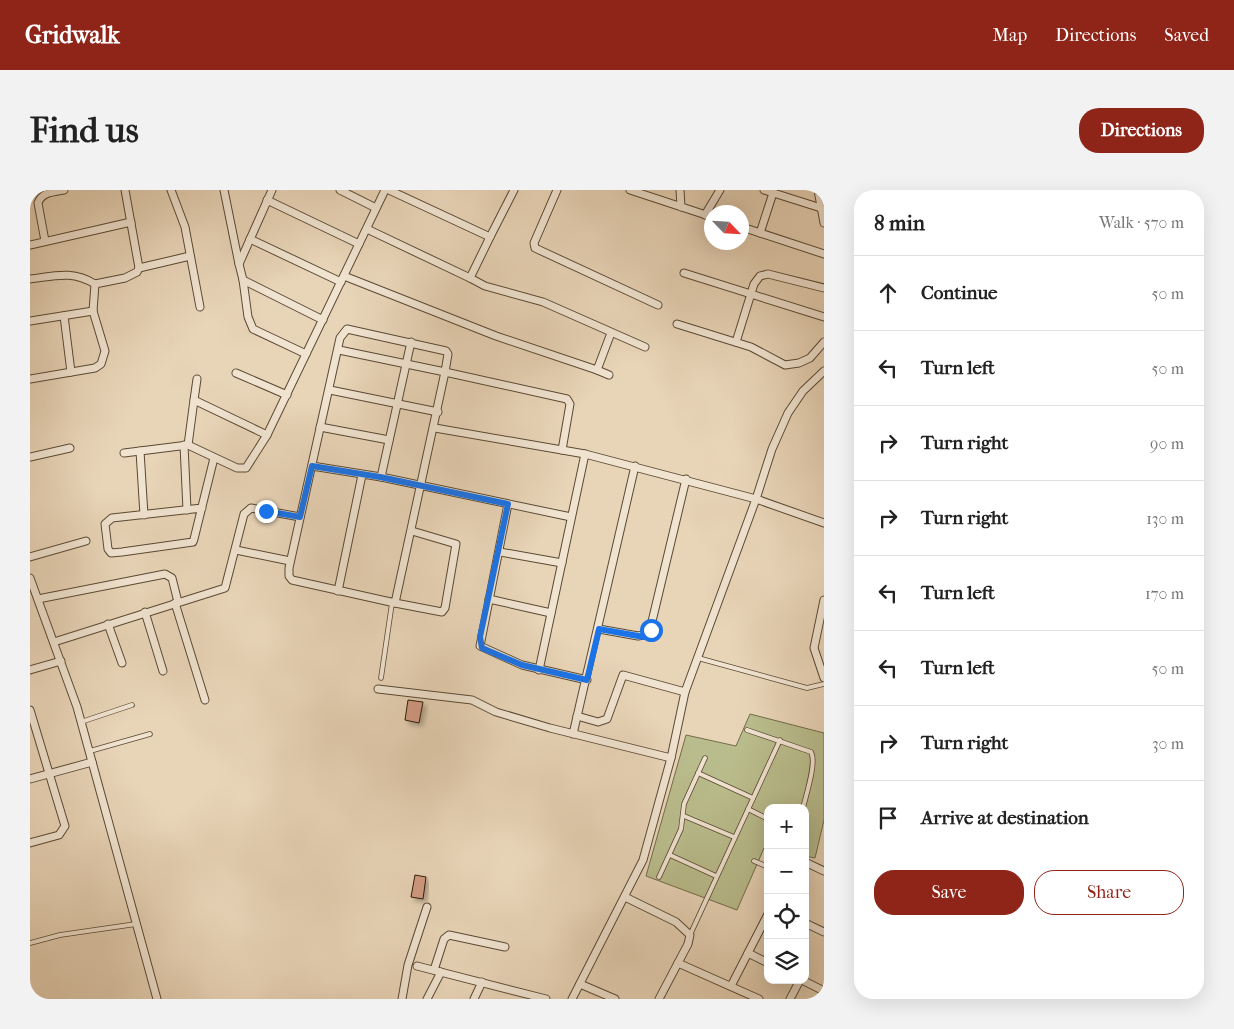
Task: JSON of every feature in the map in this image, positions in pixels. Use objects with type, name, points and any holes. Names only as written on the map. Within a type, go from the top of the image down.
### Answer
[{"type":"street","points":[[45,241],[38,204],[39,199],[47,193],[64,190]]},
{"type":"street","points":[[125,190],[139,268]]},
{"type":"street","points":[[171,190],[184,227],[200,307]]},
{"type":"street","points":[[224,190],[243,280],[248,317],[253,329],[306,354]]},
{"type":"street","points":[[239,264],[272,190]]},
{"type":"street","points":[[340,190],[376,208]]},
{"type":"street","points":[[124,453],[186,445],[237,468],[244,469],[267,435],[385,190]]},
{"type":"street","points":[[389,190],[490,237]]},
{"type":"street","points":[[470,278],[514,190]]},
{"type":"street","points":[[556,190],[534,243],[536,250],[658,305]]},
{"type":"street","points":[[630,190],[704,215]]},
{"type":"street","points":[[680,190],[681,207]]},
{"type":"street","points":[[713,205],[720,190]]},
{"type":"street","points":[[764,190],[821,208]]},
{"type":"street","points":[[818,190],[824,222]]},
{"type":"street","points":[[760,233],[773,193]]},
{"type":"street","points":[[267,200],[359,244]]},
{"type":"street","points":[[30,244],[131,222]]},
{"type":"street","points":[[367,229],[485,286],[543,302],[645,347]]},
{"type":"street","points":[[749,229],[824,254]]},
{"type":"street","points":[[250,240],[342,279],[496,336],[609,375]]},
{"type":"street","points":[[30,279],[71,274],[82,276],[95,284],[134,275],[139,268],[190,256]]},
{"type":"street","points":[[684,273],[750,296],[824,317]]},
{"type":"street","points":[[736,342],[750,296],[756,282],[765,274],[824,288]]},
{"type":"street","points":[[243,280],[323,320]]},
{"type":"street","points":[[30,379],[98,367],[105,356],[93,312],[95,284]]},
{"type":"street","points":[[30,321],[93,312]]},
{"type":"street","points":[[64,316],[71,372]]},
{"type":"street","points":[[677,324],[751,347],[778,363],[792,365],[810,358],[824,342]]},
{"type":"street","points":[[394,603],[435,428],[448,354],[446,351],[411,342],[347,329],[342,334],[320,427],[290,561],[289,576],[292,580],[394,603],[442,612],[445,608],[456,544],[412,531]]},
{"type":"street","points":[[597,370],[611,333]]},
{"type":"street","points":[[380,477],[411,342]]},
{"type":"street","points":[[339,350],[566,399],[570,404],[562,450]]},
{"type":"street","points":[[572,999],[643,860],[672,758],[685,692],[756,499],[772,449],[788,414],[803,391],[824,371]]},
{"type":"street","points":[[236,373],[287,395]]},
{"type":"street","points":[[187,510],[186,445],[197,380]]},
{"type":"street","points":[[330,390],[438,412]]},
{"type":"street","points":[[194,400],[267,435]]},
{"type":"street","points":[[320,427],[389,440]]},
{"type":"street","points":[[435,428],[585,454],[635,466],[756,499],[824,523]]},
{"type":"street","points":[[30,457],[70,448]]},
{"type":"street","points":[[140,451],[144,515]]},
{"type":"street","points":[[539,670],[585,454]]},
{"type":"street","points":[[202,508],[112,518],[106,522],[106,542],[111,553],[190,543],[194,539],[202,508],[214,458]]},
{"type":"street","points":[[312,466],[380,477],[572,517]]},
{"type":"street","points":[[573,734],[599,629],[635,466]]},
{"type":"street","points":[[338,590],[362,475]]},
{"type":"street","points":[[599,629],[638,636],[649,634],[686,479]]},
{"type":"street","points":[[508,504],[480,646],[506,659],[539,670],[587,680]]},
{"type":"street","points":[[54,642],[225,588],[244,514],[250,508],[300,517]]},
{"type":"street","points":[[30,557],[86,541]]},
{"type":"street","points":[[236,550],[290,561]]},
{"type":"street","points":[[500,552],[562,563]]},
{"type":"street","points":[[38,599],[165,574],[172,578],[204,700]]},
{"type":"street","points":[[30,578],[33,592],[38,599],[82,722],[157,999]]},
{"type":"street","points":[[488,599],[551,613]]},
{"type":"street","points":[[824,600],[814,648],[824,678]]},
{"type":"street","points":[[145,612],[163,671]]},
{"type":"street","points":[[108,624],[122,663]]},
{"type":"street","points":[[30,670],[61,661]]},
{"type":"street","points":[[577,716],[598,722],[607,719],[623,675],[685,692]]},
{"type":"street","points":[[378,689],[472,700],[496,712],[573,734],[672,758]]},
{"type":"street","points":[[30,710],[50,774],[64,830],[59,835],[30,842]]},
{"type":"street","points":[[30,779],[92,762]]},
{"type":"street","points":[[809,864],[824,871]]},
{"type":"street","points":[[625,897],[676,922],[690,935],[688,944],[659,999]]},
{"type":"street","points":[[402,999],[408,965],[427,907]]},
{"type":"street","points":[[731,986],[764,922]]},
{"type":"street","points":[[809,925],[824,932]]},
{"type":"street","points":[[427,999],[437,971],[442,945],[449,935],[505,947]]},
{"type":"street","points":[[748,953],[764,961]]},
{"type":"street","points":[[678,963],[759,999]]},
{"type":"street","points":[[417,966],[482,982],[523,996],[546,999]]},
{"type":"street","points":[[474,999],[482,982]]},
{"type":"street","points":[[580,984],[615,999]]},
{"type":"street","points":[[790,999],[799,984]]},
{"type":"street","points":[[809,984],[824,991]]},
{"type":"lane","points":[[381,678],[394,603]]},
{"type":"lane","points":[[698,658],[806,688],[824,684]]},
{"type":"lane","points":[[82,722],[132,705]]},
{"type":"lane","points":[[747,730],[809,750],[813,754],[804,804]]},
{"type":"lane","points":[[90,750],[150,734]]},
{"type":"lane","points":[[690,935],[780,740]]},
{"type":"lane","points":[[659,877],[683,824],[684,804],[705,758]]},
{"type":"lane","points":[[698,773],[753,798]]},
{"type":"lane","points":[[748,809],[764,817]]},
{"type":"lane","points":[[684,816],[734,837]]},
{"type":"lane","points":[[670,855],[716,876]]},
{"type":"lane","points":[[754,861],[764,865]]},
{"type":"lane","points":[[30,943],[60,935],[136,924]]},
{"type":"green space","points":[[750,714],[824,733],[824,820],[815,858],[809,857],[809,804],[764,804],[764,848],[737,910],[646,876],[686,735],[736,746]]},
{"type":"building","points":[[408,700],[423,702],[419,723],[405,720]]},
{"type":"building","points":[[415,875],[426,877],[423,899],[411,897]]},
{"type":"route","points":[[266,511],[300,517],[312,466],[380,477],[508,504],[500,552],[480,637],[480,646],[482,648],[522,665],[587,680],[599,629],[644,637],[651,630]]}]
